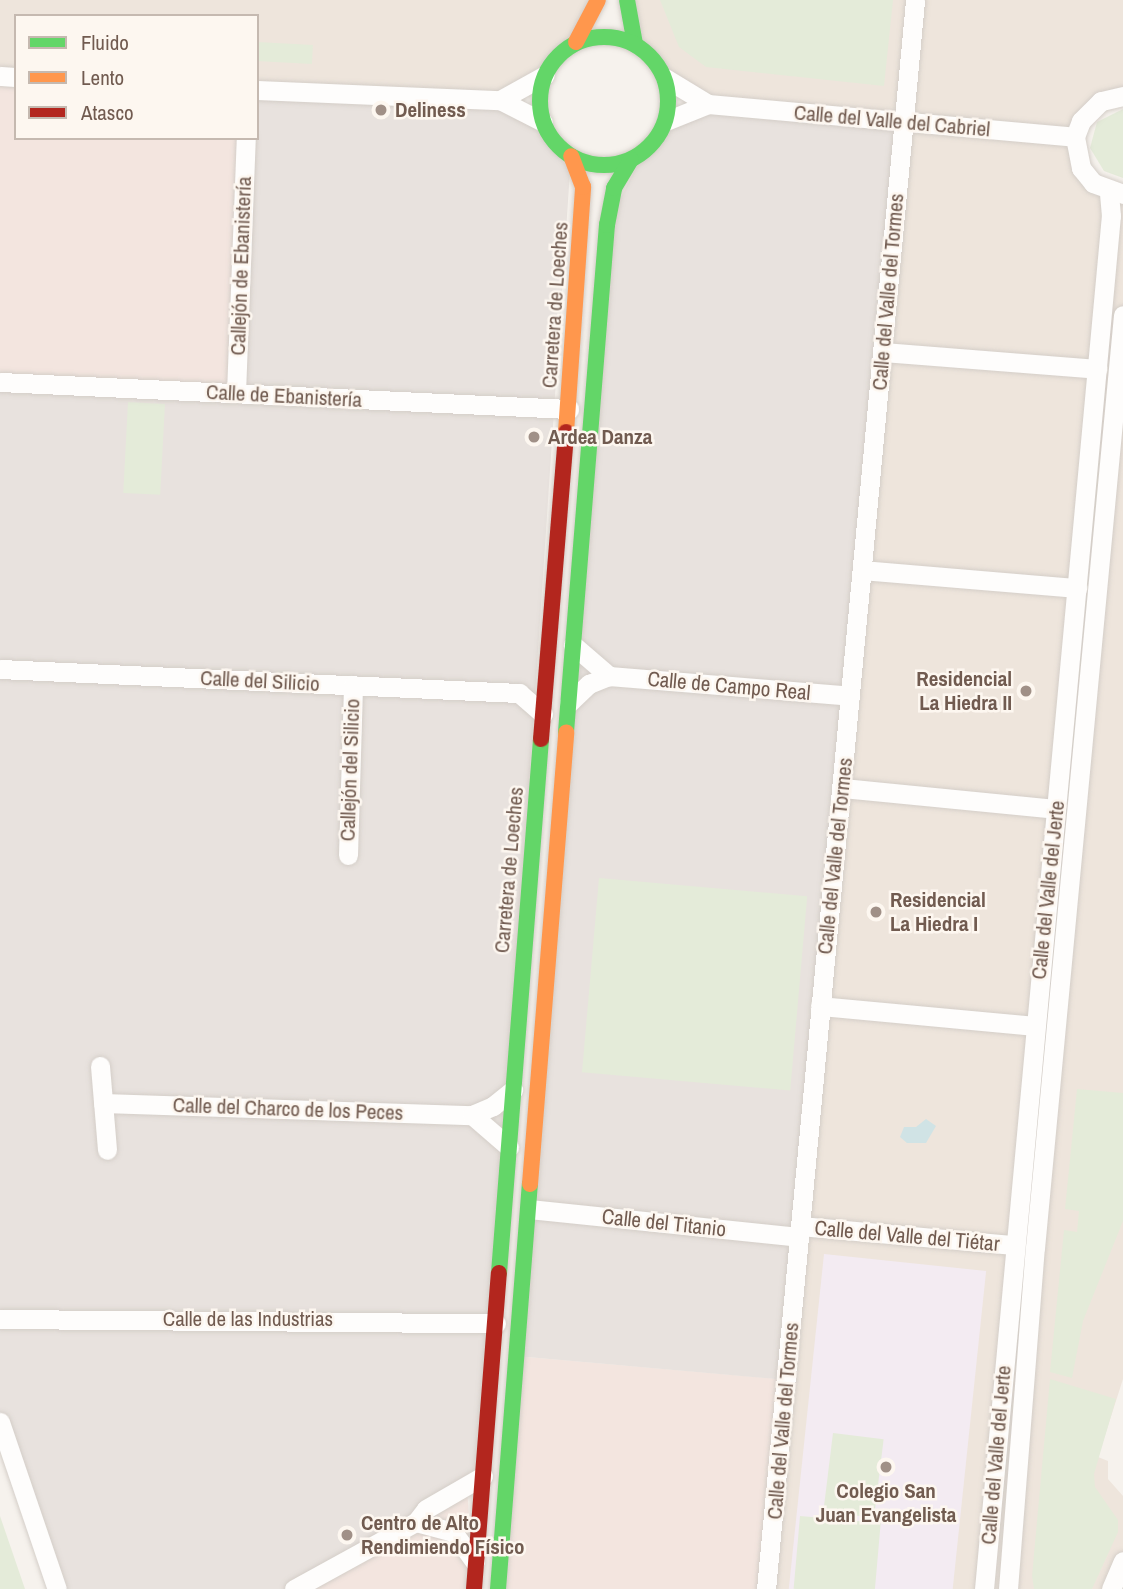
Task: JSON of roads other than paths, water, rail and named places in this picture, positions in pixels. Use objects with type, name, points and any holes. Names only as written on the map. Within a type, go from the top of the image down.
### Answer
[{"type":"main road","points":[[576,43],[598,0]]},
{"type":"main road","points":[[627,0],[635,44]]},
{"type":"main road","points":[[597,36],[635,44],[653,58],[665,78],[669,102],[666,121],[656,139],[631,160],[595,165],[571,156],[543,122],[540,93],[545,75],[554,60],[576,43],[597,36]]},
{"type":"main road","name":"Carretera de Loeches","points":[[474,1589],[544,673],[569,409],[582,224],[583,187],[571,156]]},
{"type":"main road","name":"Carretera de Loeches","points":[[498,1589],[607,225],[614,188],[631,160]]},
{"type":"street","name":"Calle del Valle del Tormes","points":[[766,1589],[915,0]]},
{"type":"street","points":[[500,100],[545,75]]},
{"type":"street","name":"Calle del Valle del Cabriel","points":[[665,78],[708,104],[1075,137]]},
{"type":"street","points":[[259,90],[500,100],[543,122]]},
{"type":"street","points":[[1116,193],[1081,168],[1075,137],[1090,110],[1120,90]]},
{"type":"street","name":"Calle del Valle del Cabriel","points":[[666,121],[708,104]]},
{"type":"street","name":"Callejón de Ebanistería","points":[[236,393],[246,140]]},
{"type":"street","name":"Calle del Valle del Jerte","points":[[984,1589],[1034,1026],[1111,216],[1116,193]]},
{"type":"street","name":"Calle del Valle del Jerte","points":[[1008,1589],[1035,1248],[1123,315]]},
{"type":"street","points":[[883,352],[1097,369]]},
{"type":"street","name":"Calle de Ebanistería","points":[[0,382],[569,409]]},
{"type":"street","points":[[862,570],[1077,588]]},
{"type":"street","points":[[569,704],[589,684],[609,676],[573,645]]},
{"type":"street","name":"Calle del Silicio","points":[[0,669],[519,692]]},
{"type":"street","points":[[542,714],[519,692],[544,673]]},
{"type":"street","name":"Calle de Campo Real","points":[[609,676],[850,696]]},
{"type":"street","name":"Callejón del Silicio","points":[[348,855],[353,685]]},
{"type":"street","points":[[842,788],[1056,809]]},
{"type":"street","points":[[820,1006],[1034,1026]]},
{"type":"street","points":[[100,1066],[107,1150]]},
{"type":"street","points":[[509,1147],[472,1115],[493,1106],[513,1090]]},
{"type":"street","name":"Calle del Charco de los Peces","points":[[103,1103],[472,1115]]},
{"type":"street","name":"Calle del Titanio","points":[[529,1209],[799,1232]]},
{"type":"street","name":"Calle del Valle del Tiétar","points":[[799,1232],[1014,1245]]},
{"type":"street","name":"Calle de las Industrias","points":[[0,1319],[496,1323]]},
{"type":"street","points":[[0,1422],[57,1589]]},
{"type":"street","points":[[294,1589],[416,1522],[426,1509],[483,1476]]},
{"type":"street","points":[[416,1522],[453,1532],[476,1563]]},
{"type":"street","points":[[1111,1589],[1123,1561]]},
{"type":"place","name":"Deliness","points":[[381,110]]},
{"type":"place","name":"Ardea Danza","points":[[534,437]]},
{"type":"place","name":"Residencial La Hiedra II","points":[[1026,691]]},
{"type":"place","name":"Residencial La Hiedra I","points":[[876,912]]},
{"type":"place","name":"Colegio San Juan Evangelista","points":[[886,1467]]},
{"type":"place","name":"Centro de Alto Rendimiendo Físico","points":[[347,1535]]}]
